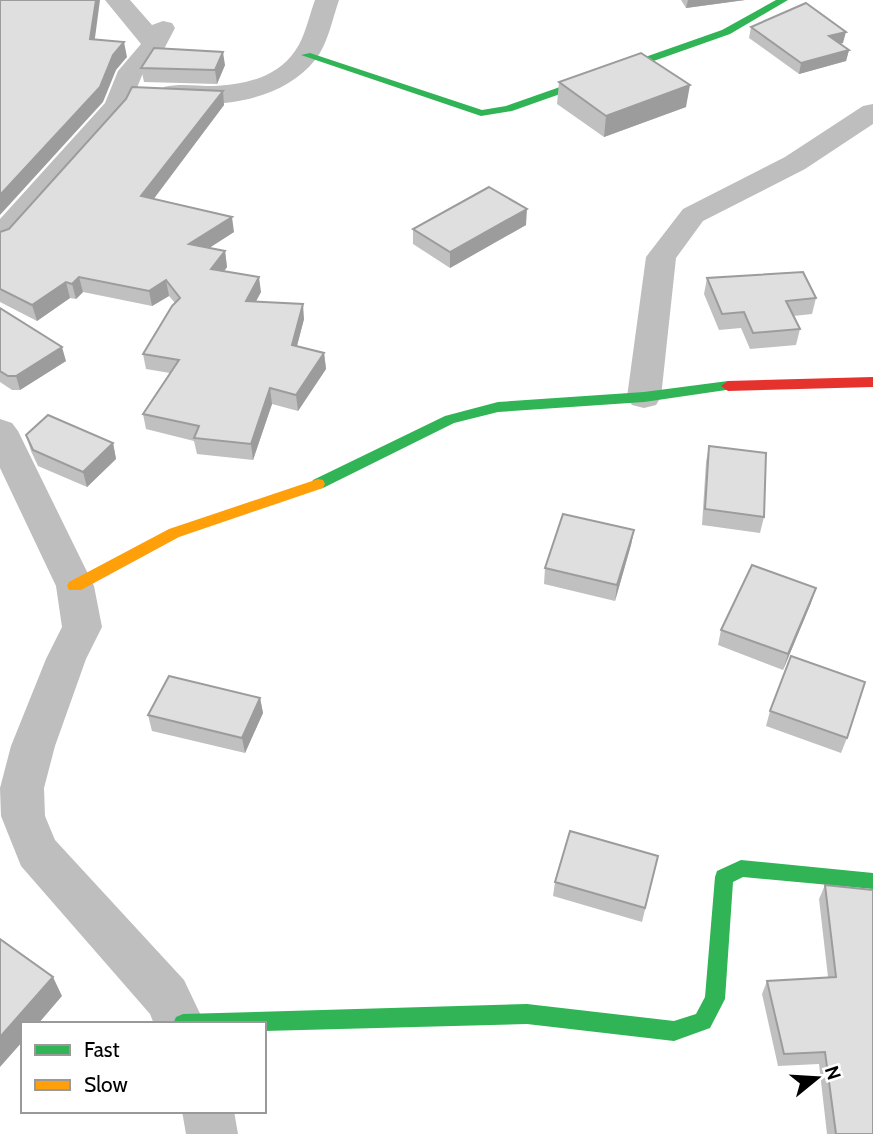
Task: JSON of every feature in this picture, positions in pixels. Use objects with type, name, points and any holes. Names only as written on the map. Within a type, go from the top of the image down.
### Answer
[{"type":"street","points":[[0,237],[117,106],[131,71],[159,36],[117,3],[117,0]]},
{"type":"street","points":[[122,91],[229,95],[249,93],[283,74],[306,55],[327,0]]},
{"type":"street","points":[[306,55],[334,62],[427,98],[481,113],[521,104],[726,32],[783,0]]},
{"type":"street","points":[[644,397],[661,257],[693,215],[795,163],[873,112]]},
{"type":"street","points":[[75,586],[174,533],[331,480],[450,419],[498,407],[644,397],[732,386],[873,382]]},
{"type":"street","points":[[0,431],[75,586],[82,627],[66,659],[33,746],[22,788],[23,816],[18,848],[167,997],[180,1022]]},
{"type":"street","points":[[250,1022],[527,1014],[674,1031],[704,1021],[715,999],[724,877],[741,868],[873,881]]},
{"type":"street","points":[[208,1113],[212,1134]]},
{"type":"building","points":[[0,0],[96,0],[90,39],[124,42],[113,55],[100,87],[0,195]]},
{"type":"building","points":[[806,3],[846,32],[829,36],[849,50],[801,63],[751,27]]},
{"type":"building","points":[[154,48],[223,52],[215,70],[141,68]]},
{"type":"building","points":[[641,53],[690,85],[606,116],[559,82]]},
{"type":"building","points":[[132,87],[223,91],[141,196],[232,217],[189,244],[225,251],[211,269],[259,277],[246,301],[303,304],[292,345],[324,353],[296,395],[270,388],[251,444],[194,438],[199,426],[143,414],[179,360],[143,354],[172,306],[180,298],[166,280],[149,291],[79,277],[72,284],[66,282],[32,305],[0,289],[0,232],[9,229],[126,99]]},
{"type":"building","points":[[489,187],[527,209],[450,252],[413,229]]},
{"type":"building","points":[[803,272],[816,298],[786,301],[800,329],[753,333],[744,312],[722,314],[707,278]]},
{"type":"building","points":[[0,308],[62,347],[16,376],[8,376],[0,371]]},
{"type":"building","points":[[48,415],[113,443],[83,472],[33,450],[26,435]]},
{"type":"building","points":[[709,446],[766,453],[764,517],[705,509]]},
{"type":"building","points":[[563,514],[634,530],[617,585],[545,568]]},
{"type":"building","points":[[752,565],[816,588],[788,654],[721,630]]},
{"type":"building","points":[[791,656],[865,682],[847,738],[770,711]]},
{"type":"building","points":[[169,676],[260,698],[242,738],[148,715]]},
{"type":"building","points":[[570,831],[658,856],[645,908],[555,882]]},
{"type":"building","points":[[825,885],[873,890],[873,1134],[836,1134],[825,1052],[784,1054],[767,981],[836,977]]},
{"type":"building","points":[[0,939],[53,977],[0,1037]]},
{"type":"traffic: fast","points":[[306,55],[481,113],[508,109],[726,32],[783,0]]},
{"type":"traffic: fast","points":[[318,484],[450,419],[498,407],[644,397],[728,386]]},
{"type":"traffic: fast","points":[[252,1022],[527,1014],[674,1031],[703,1021],[715,999],[724,877],[741,868],[873,881]]},
{"type":"traffic: slow","points":[[75,586],[174,533],[318,484]]},
{"type":"traffic: jam","points":[[728,386],[873,382]]}]
